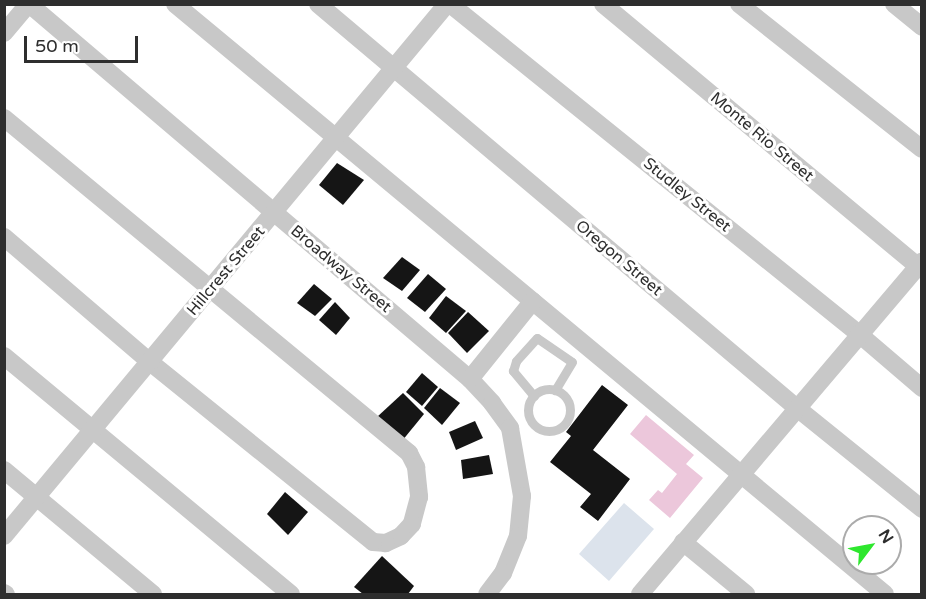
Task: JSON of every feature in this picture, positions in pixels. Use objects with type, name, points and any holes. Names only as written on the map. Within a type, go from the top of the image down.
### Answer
[{"type":"street","points":[[4,33],[29,4]]},
{"type":"street","name":"Broadway Street","points":[[29,4],[470,379],[492,403],[510,428],[522,496],[518,536],[502,573],[488,594]]},
{"type":"street","points":[[175,4],[885,594]]},
{"type":"street","name":"Oregon Street","points":[[318,4],[921,510]]},
{"type":"street","name":"Hillcrest Street","points":[[4,536],[448,4]]},
{"type":"street","name":"Studley Street","points":[[448,4],[860,334],[921,388]]},
{"type":"street","name":"Monte Rio Street","points":[[603,4],[920,266]]},
{"type":"street","points":[[739,4],[921,149]]},
{"type":"street","points":[[894,4],[921,27]]},
{"type":"street","points":[[4,118],[409,453],[416,467],[419,497],[412,524],[401,536],[386,543],[373,542],[150,362],[4,237]]},
{"type":"street","points":[[640,594],[920,266]]},
{"type":"street","points":[[470,379],[533,301]]},
{"type":"street","points":[[4,356],[291,594]]},
{"type":"street","points":[[4,470],[153,594]]},
{"type":"street","points":[[683,542],[746,594]]},
{"type":"lane","points":[[534,396],[513,371],[516,361],[537,338],[572,362],[555,390]]},
{"type":"lane","points":[[543,390],[555,390],[566,399],[569,405],[568,418],[559,428],[546,430],[539,428],[530,418],[529,407],[534,396],[543,390]]},
{"type":"lane","points":[[510,428],[530,418]]},
{"type":"shaded area","points":[[646,415],[694,455],[686,464],[703,478],[670,518],[649,500],[658,490],[662,493],[677,474],[630,434]]},
{"type":"shaded area","points":[[624,503],[654,529],[609,581],[579,554]]},
{"type":"building","points":[[337,163],[364,180],[343,205],[319,185]]},
{"type":"building","points":[[402,257],[420,270],[402,291],[383,278]]},
{"type":"building","points":[[428,274],[446,289],[425,312],[407,298]]},
{"type":"building","points":[[314,284],[332,299],[315,316],[297,303]]},
{"type":"building","points":[[446,296],[466,311],[446,333],[429,318]]},
{"type":"building","points":[[335,302],[350,318],[336,335],[319,320]]},
{"type":"building","points":[[468,312],[489,331],[467,353],[448,333]]},
{"type":"building","points":[[422,373],[438,387],[422,406],[406,392]]},
{"type":"building","points":[[602,385],[628,405],[593,450],[630,479],[598,521],[580,507],[591,494],[550,462],[571,436],[566,432]]},
{"type":"building","points":[[440,388],[460,403],[442,425],[424,408]]},
{"type":"building","points":[[403,393],[424,414],[402,441],[377,417]]},
{"type":"building","points":[[475,421],[483,438],[456,450],[449,432]]},
{"type":"building","points":[[489,455],[493,474],[463,479],[461,460]]},
{"type":"building","points":[[285,492],[308,512],[288,535],[267,514]]},
{"type":"building","points":[[382,556],[414,586],[408,594],[363,594],[354,587]]}]
